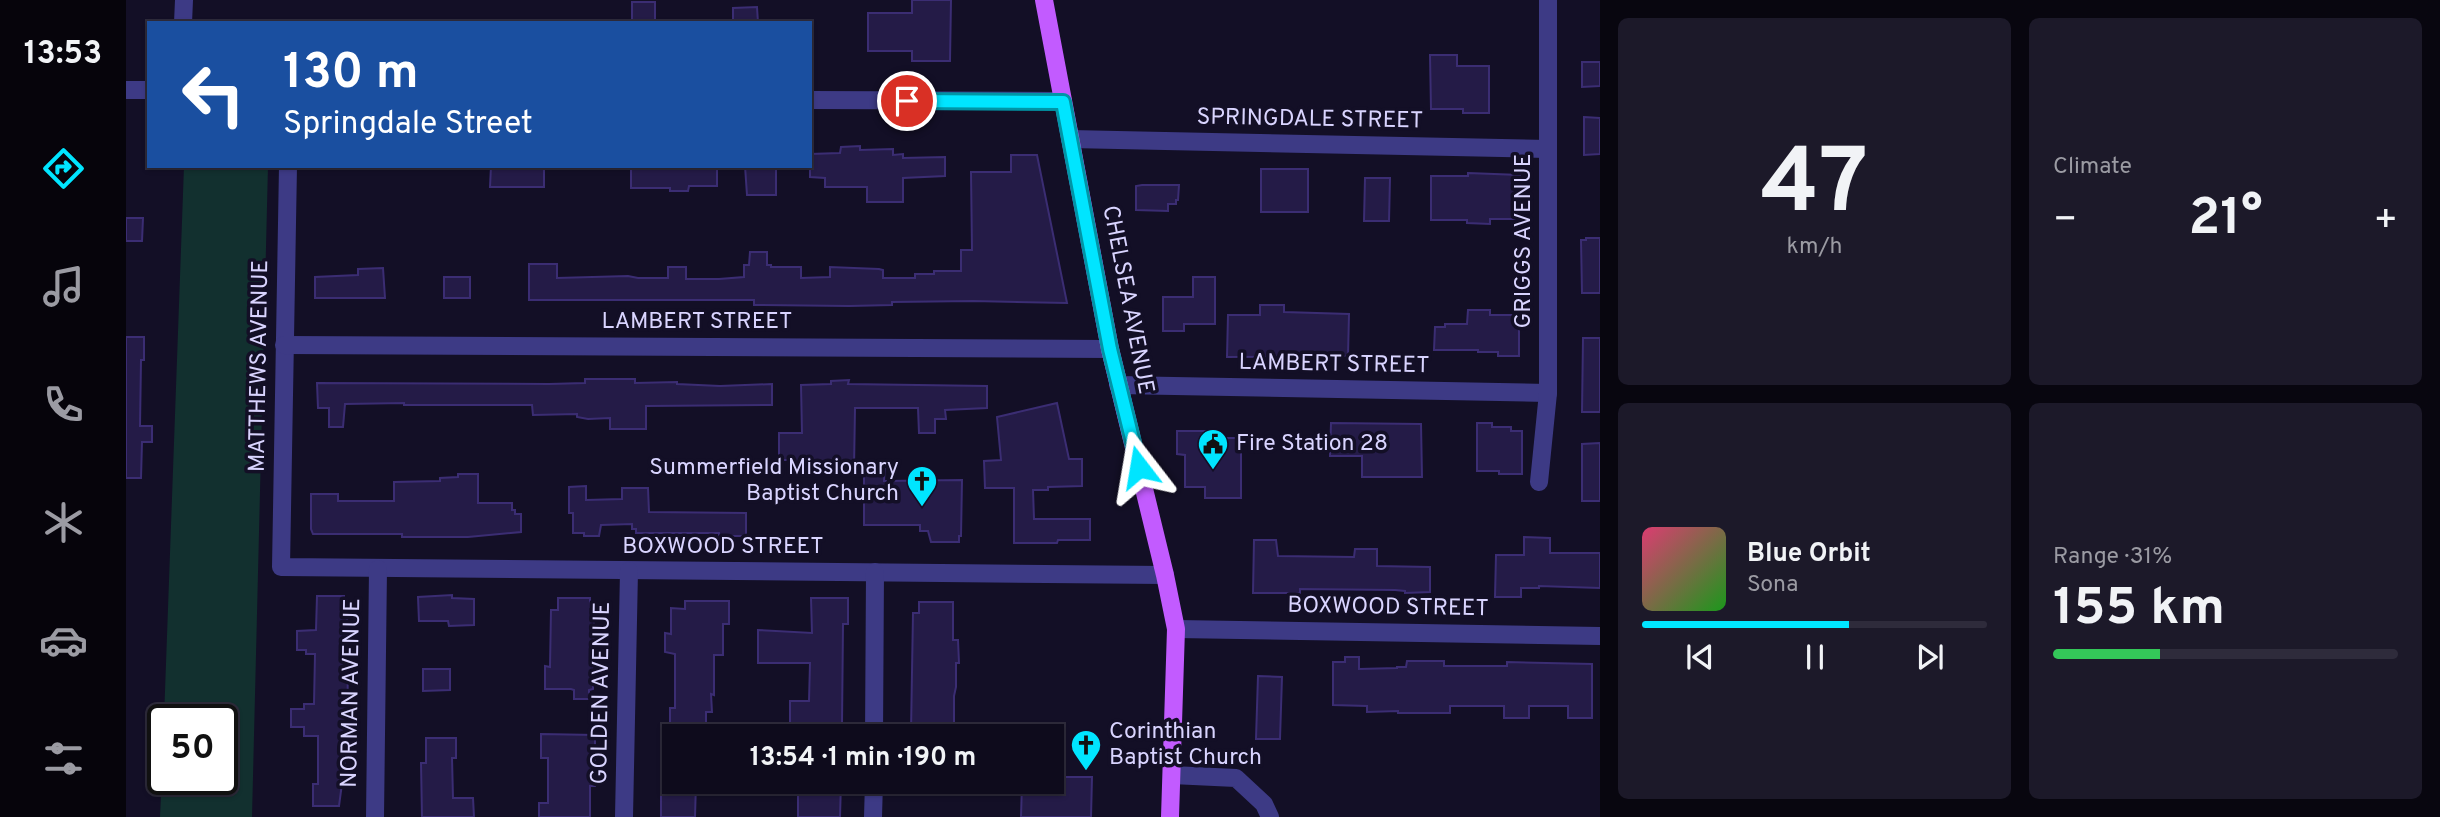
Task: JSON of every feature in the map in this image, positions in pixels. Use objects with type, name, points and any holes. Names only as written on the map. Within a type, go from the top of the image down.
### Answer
[{"type":"main road","name":"CHELSEA AVENUE","points":[[1044,0],[1110,349],[1176,629],[1170,817]]},
{"type":"street","points":[[183,21],[184,0]]},
{"type":"street","name":"GRIGGS AVENUE","points":[[1539,482],[1548,393],[1548,0]]},
{"type":"street","points":[[126,90],[147,90]]},
{"type":"street","points":[[812,100],[1063,102]]},
{"type":"street","name":"SPRINGDALE STREET","points":[[1070,139],[1548,149]]},
{"type":"street","name":"MATTHEWS AVENUE","points":[[281,567],[288,168]]},
{"type":"street","name":"LAMBERT STREET","points":[[284,345],[1110,349]]},
{"type":"street","name":"LAMBERT STREET","points":[[1118,385],[1548,393]]},
{"type":"street","name":"BOXWOOD STREET","points":[[281,567],[1165,575]]},
{"type":"street","name":"NORMAN AVENUE","points":[[375,817],[378,569]]},
{"type":"street","name":"GOLDEN AVENUE","points":[[624,817],[629,570]]},
{"type":"street","points":[[874,724],[875,572]]},
{"type":"street","name":"BOXWOOD STREET","points":[[1176,629],[1600,636]]},
{"type":"street","points":[[1172,775],[1236,778],[1264,804],[1270,817]]},
{"type":"street","points":[[873,817],[874,794]]},
{"type":"green space","points":[[184,168],[268,168],[252,817],[160,817],[161,795],[238,795],[238,704],[165,704]]},
{"type":"building","points":[[912,0],[951,0],[950,61],[912,61],[912,51],[868,51],[868,13],[912,13]]},
{"type":"building","points":[[632,2],[655,2],[655,21],[632,21]]},
{"type":"building","points":[[757,7],[758,21],[733,21],[733,8]]},
{"type":"building","points":[[1430,55],[1457,55],[1457,66],[1489,66],[1489,113],[1463,113],[1463,109],[1431,109]]},
{"type":"building","points":[[1582,62],[1600,62],[1600,86],[1582,87]]},
{"type":"building","points":[[1584,117],[1600,118],[1600,154],[1584,155]]},
{"type":"building","points":[[860,146],[860,150],[893,149],[893,155],[903,154],[903,158],[945,157],[945,176],[903,178],[903,202],[867,202],[867,187],[825,187],[825,178],[810,177],[812,154],[840,153],[841,147]]},
{"type":"building","points":[[1011,155],[1037,155],[1067,303],[892,302],[892,305],[849,306],[754,305],[754,300],[529,300],[529,264],[557,264],[557,278],[668,278],[668,267],[686,267],[686,279],[719,279],[744,277],[744,265],[749,265],[750,252],[767,252],[767,265],[801,267],[801,278],[830,277],[830,267],[879,269],[883,270],[883,278],[915,278],[915,274],[934,274],[934,271],[961,271],[961,250],[972,250],[971,172],[1011,172]]},
{"type":"building","points":[[491,168],[544,168],[544,187],[490,187]]},
{"type":"building","points":[[631,168],[717,168],[717,186],[689,186],[688,191],[631,188]]},
{"type":"building","points":[[745,168],[776,168],[776,195],[747,195]]},
{"type":"building","points":[[1261,169],[1308,169],[1308,212],[1261,212]]},
{"type":"building","points":[[1468,173],[1520,175],[1520,219],[1490,219],[1490,224],[1467,223],[1467,220],[1431,220],[1431,176],[1468,176]]},
{"type":"building","points":[[1365,178],[1390,178],[1389,221],[1364,221]]},
{"type":"building","points":[[1179,185],[1178,200],[1176,204],[1168,204],[1168,211],[1136,210],[1136,186]]},
{"type":"building","points":[[126,218],[143,218],[142,241],[126,241]]},
{"type":"building","points":[[1600,238],[1600,293],[1582,293],[1581,240]]},
{"type":"building","points":[[383,268],[385,298],[315,298],[315,277],[358,275],[358,269]]},
{"type":"building","points":[[444,277],[470,277],[470,298],[444,298]]},
{"type":"building","points":[[1193,277],[1215,277],[1215,324],[1184,324],[1184,331],[1163,331],[1163,297],[1193,297]]},
{"type":"building","points":[[1260,305],[1284,305],[1284,312],[1349,314],[1348,356],[1227,357],[1228,315],[1260,315]]},
{"type":"building","points":[[1468,310],[1490,310],[1490,315],[1519,315],[1519,356],[1498,356],[1498,352],[1478,350],[1434,350],[1435,327],[1467,324]]},
{"type":"building","points":[[126,337],[144,337],[140,426],[152,426],[152,442],[142,442],[141,478],[126,478]]},
{"type":"building","points":[[1583,338],[1600,338],[1600,412],[1582,412]]},
{"type":"building","points":[[585,379],[635,379],[635,383],[677,382],[720,386],[772,384],[772,405],[646,406],[646,429],[610,429],[610,418],[588,419],[577,417],[577,414],[533,415],[532,405],[404,403],[345,404],[343,427],[329,427],[329,408],[318,408],[317,383],[549,384],[585,383]]},
{"type":"building","points":[[849,380],[848,384],[987,386],[987,408],[945,410],[946,419],[935,419],[935,433],[919,433],[918,408],[855,408],[854,468],[793,466],[792,460],[779,460],[779,433],[802,433],[801,385],[831,384],[831,381]]},
{"type":"building","points":[[1057,403],[1069,459],[1082,459],[1082,486],[1033,490],[1034,519],[1090,519],[1090,540],[1014,543],[1014,488],[985,488],[984,461],[1001,460],[997,417]]},
{"type":"building","points":[[1331,423],[1421,424],[1422,477],[1362,477],[1362,456],[1330,456]]},
{"type":"building","points":[[1477,423],[1492,423],[1492,427],[1511,427],[1511,431],[1522,431],[1522,474],[1477,471]]},
{"type":"building","name":"Fire Station 28","points":[[1177,431],[1207,431],[1207,438],[1241,438],[1241,498],[1205,498],[1205,487],[1185,487],[1185,455],[1177,454]]},
{"type":"building","points":[[1600,443],[1600,501],[1582,501],[1582,444]]},
{"type":"building","points":[[864,463],[885,463],[884,481],[962,480],[959,542],[931,542],[928,531],[920,531],[920,525],[864,525]]},
{"type":"building","points":[[458,474],[478,474],[478,503],[512,503],[515,514],[521,514],[521,532],[468,537],[402,537],[402,534],[313,534],[311,529],[311,494],[338,494],[338,501],[394,501],[394,482],[440,481],[440,478],[458,477]]},
{"type":"building","points":[[586,486],[586,500],[622,499],[622,488],[648,488],[649,512],[746,513],[746,536],[719,536],[719,533],[636,533],[632,524],[601,525],[599,536],[573,533],[573,513],[569,513],[569,487]]},
{"type":"building","points":[[1524,537],[1550,538],[1550,553],[1600,553],[1600,588],[1539,586],[1521,588],[1521,597],[1495,597],[1496,555],[1524,555]]},
{"type":"building","points":[[1254,540],[1276,540],[1278,556],[1354,557],[1355,549],[1377,549],[1377,566],[1430,567],[1430,592],[1300,589],[1300,593],[1253,593]]},
{"type":"building","points":[[452,595],[452,598],[474,599],[474,625],[449,626],[448,621],[419,621],[418,597]]},
{"type":"building","points":[[317,596],[344,596],[344,605],[347,605],[348,728],[339,806],[313,806],[313,784],[318,784],[318,736],[304,736],[304,727],[291,727],[291,709],[304,709],[304,704],[314,704],[315,654],[297,650],[297,631],[316,630]]},
{"type":"building","points":[[558,598],[590,598],[590,607],[594,607],[593,689],[589,690],[589,699],[574,699],[574,690],[571,689],[545,689],[545,666],[550,667],[551,610],[558,610]]},
{"type":"building","points":[[811,598],[848,598],[848,624],[843,624],[842,724],[790,724],[790,701],[809,701],[810,663],[758,663],[758,630],[812,633]]},
{"type":"building","points":[[685,601],[729,601],[729,624],[723,624],[723,655],[714,655],[714,695],[711,694],[712,712],[706,712],[706,724],[670,724],[670,708],[675,708],[675,654],[665,652],[665,633],[671,634],[671,608],[685,609]]},
{"type":"building","points":[[919,602],[953,602],[953,640],[958,640],[959,663],[956,663],[954,724],[911,724],[913,613],[919,613]]},
{"type":"building","points":[[1345,657],[1359,657],[1359,669],[1406,667],[1407,661],[1444,661],[1444,666],[1507,666],[1507,662],[1592,664],[1592,718],[1568,718],[1568,706],[1529,706],[1529,718],[1504,718],[1504,706],[1450,706],[1450,713],[1398,713],[1367,712],[1367,706],[1333,705],[1333,662],[1345,662]]},
{"type":"building","points":[[423,669],[450,669],[450,690],[423,691]]},
{"type":"building","points":[[1258,676],[1282,677],[1280,739],[1256,739]]},
{"type":"building","points":[[541,734],[595,735],[595,786],[590,786],[590,817],[539,817],[539,803],[548,803],[548,758],[541,758]]},
{"type":"building","points":[[426,738],[456,738],[456,758],[452,758],[453,798],[473,798],[474,817],[422,817],[421,763],[426,763]]},
{"type":"building","points":[[1064,777],[1092,777],[1091,817],[1021,817],[1022,794],[1064,794]]},
{"type":"building","points":[[661,782],[662,794],[696,794],[695,817],[661,817]]},
{"type":"building","points":[[798,794],[841,794],[840,817],[798,817]]},
{"type":"place","name":"Fire Station 28","points":[[1213,471]]},
{"type":"place","name":"Summerfield Missionary Baptist Church","points":[[922,508]]},
{"type":"place","name":"Corinthian Baptist Church","points":[[1086,772]]},
{"type":"route","points":[[907,101],[1063,102],[1110,349],[1139,467]]}]
